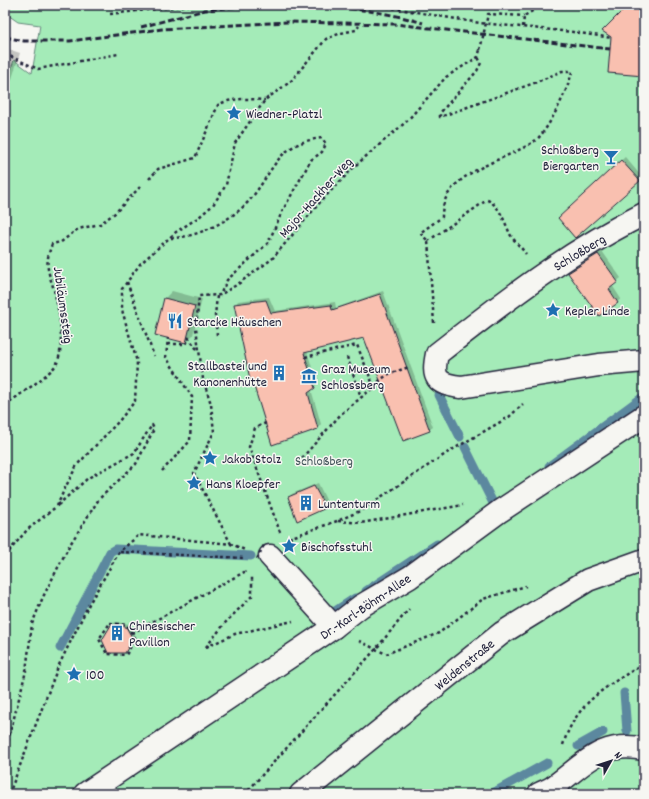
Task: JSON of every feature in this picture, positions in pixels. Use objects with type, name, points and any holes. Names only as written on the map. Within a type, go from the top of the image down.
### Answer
[{"type":"street","name":"Schloßberg","points":[[443,349],[542,274],[644,214]]},
{"type":"street","points":[[443,349],[434,370],[438,378],[445,384],[461,387],[599,365],[644,361]]},
{"type":"street","name":"Dr.-Karl-Böhm-Allee","points":[[85,794],[334,627],[361,606],[410,577],[500,511],[644,416]]},
{"type":"street","points":[[267,551],[334,627]]},
{"type":"street","name":"Weldenstraße","points":[[301,794],[502,633],[588,580],[644,560]]},
{"type":"street","points":[[539,794],[551,788],[600,751],[618,747],[644,749]]},
{"type":"path","points":[[110,14],[192,5]]},
{"type":"path","points":[[375,5],[480,23],[612,38]]},
{"type":"path","points":[[302,458],[342,414],[374,387],[384,376],[427,360],[443,349],[435,337],[428,241],[420,233],[442,217],[442,205],[449,192],[470,173],[536,140],[550,123],[571,79],[572,71],[562,71],[537,82],[440,117],[440,113],[477,71],[481,63],[478,57],[488,14],[524,16],[543,5]]},
{"type":"path","points":[[523,27],[524,16]]},
{"type":"path","points":[[57,506],[78,465],[119,421],[135,401],[137,362],[122,310],[122,289],[140,264],[181,228],[199,217],[213,205],[226,185],[233,148],[238,137],[265,100],[291,81],[326,39],[341,33],[356,30],[359,26]]},
{"type":"path","points":[[5,54],[38,69],[118,54]]},
{"type":"path","name":"Major-Hackher-Weg","points":[[218,296],[238,284],[272,259],[322,200],[356,165],[407,121],[446,77],[478,57]]},
{"type":"path","points":[[148,179],[158,169],[195,158],[218,105],[226,101],[249,99],[265,100]]},
{"type":"path","name":"Major-Hackher-Weg","points":[[170,238],[179,238],[203,232],[232,215],[252,197],[276,160],[290,148],[314,139],[322,138],[326,144],[322,152],[311,160],[283,210],[268,243],[228,280],[218,296]]},
{"type":"path","name":"Jubiläumssteig","points":[[5,405],[37,382],[57,364],[61,347],[58,315],[54,292],[46,266],[52,244],[61,242],[78,229],[100,224],[115,213],[140,187]]},
{"type":"path","points":[[428,241],[487,200],[492,202],[508,226],[510,233],[542,274]]},
{"type":"path","points":[[127,282],[154,356]]},
{"type":"path","points":[[8,794],[58,667],[89,604],[119,552],[139,535],[231,544],[194,473],[214,432],[211,404],[203,379],[196,328],[199,296],[218,296],[215,316],[217,334]]},
{"type":"path","points":[[162,471],[190,441],[191,426],[192,397],[166,357],[168,338]]},
{"type":"path","points":[[168,344],[185,344],[188,338],[196,348],[199,349]]},
{"type":"path","points":[[305,358],[357,345],[374,387]]},
{"type":"path","points":[[347,357],[361,397]]},
{"type":"path","points":[[119,552],[267,551],[360,510],[450,451],[509,417],[524,403]]},
{"type":"path","points":[[266,423],[255,428],[249,447],[278,527]]},
{"type":"path","points":[[5,556],[27,530],[88,478],[134,453],[152,425],[154,429],[136,464],[99,498],[69,546],[43,597],[32,624],[26,671],[5,754]]},
{"type":"path","points":[[337,521],[361,522],[478,502],[500,511]]},
{"type":"path","points":[[132,633],[252,568]]},
{"type":"path","points":[[252,575],[252,596],[226,622],[206,647],[235,634],[294,620]]},
{"type":"path","points":[[245,794],[375,650],[386,654],[439,633],[483,599],[528,585]]},
{"type":"path","points":[[110,623],[127,624],[132,633],[135,639],[126,655],[107,654],[99,639],[110,623]]},
{"type":"path","points":[[563,746],[567,732],[577,714],[590,700],[608,686],[644,664]]},
{"type":"green space","name":"Schloßberg","points":[[5,5],[644,5],[644,794],[5,794],[5,87],[14,60],[32,73],[40,25],[18,22],[5,13]]},
{"type":"building","points":[[628,5],[644,5],[644,76],[608,73],[611,37],[602,31]]},
{"type":"building","points":[[621,160],[640,181],[575,238],[558,218]]},
{"type":"building","points":[[598,254],[618,282],[609,289],[618,303],[599,316],[568,273]]},
{"type":"building","name":"Stallbastei und Kanonenhütte","points":[[380,294],[430,431],[403,441],[364,338],[304,353],[315,388],[308,393],[318,429],[272,445],[253,383],[251,384],[234,304],[266,300],[271,313],[331,305],[332,310]]},
{"type":"building","name":"Starcke Häuschen","points":[[164,298],[195,306],[186,343],[155,335]]},
{"type":"building","name":"Luntenturm","points":[[314,486],[326,508],[297,521],[288,497]]},
{"type":"building","name":"Chinesischer Pavillon","points":[[111,625],[126,627],[133,639],[125,653],[108,653],[102,640]]},
{"type":"waterway","points":[[439,395],[460,437]]},
{"type":"waterway","points":[[549,466],[644,396]]},
{"type":"waterway","points":[[465,447],[492,501]]},
{"type":"waterway","points":[[366,591],[437,544]]},
{"type":"waterway","points":[[60,648],[110,552],[115,549],[251,556]]},
{"type":"waterway","points":[[329,615],[355,598]]},
{"type":"waterway","points":[[624,693],[627,731]]},
{"type":"waterway","points":[[578,746],[603,732]]},
{"type":"waterway","points":[[491,794],[547,763]]},
{"type":"railway","points":[[141,27],[205,10],[256,5]]},
{"type":"railway","points":[[305,5],[364,10],[394,15],[423,23]]},
{"type":"railway","points":[[5,37],[24,41],[70,41],[162,29],[287,22],[395,24],[610,49]]},
{"type":"place","name":"Wiedner-Platzl","points":[[234,113]]},
{"type":"place","name":"Schloßberg Biergarten","points":[[611,157]]},
{"type":"place","name":"Kepler Linde","points":[[553,310]]},
{"type":"place","name":"Starcke Häuschen","points":[[175,321]]},
{"type":"place","name":"Stallbastei und Kanonenhütte","points":[[279,373]]},
{"type":"place","name":"Graz Museum Schlossberg","points":[[309,376]]},
{"type":"place","name":"Jakob Stolz","points":[[210,458]]},
{"type":"place","name":"Hans Kloepfer","points":[[194,483]]},
{"type":"place","name":"Luntenturm","points":[[306,503]]},
{"type":"place","name":"Bischofsstuhl","points":[[289,546]]},
{"type":"place","name":"Chinesischer Pavillon","points":[[117,633]]},
{"type":"place","name":"100","points":[[74,674]]}]
